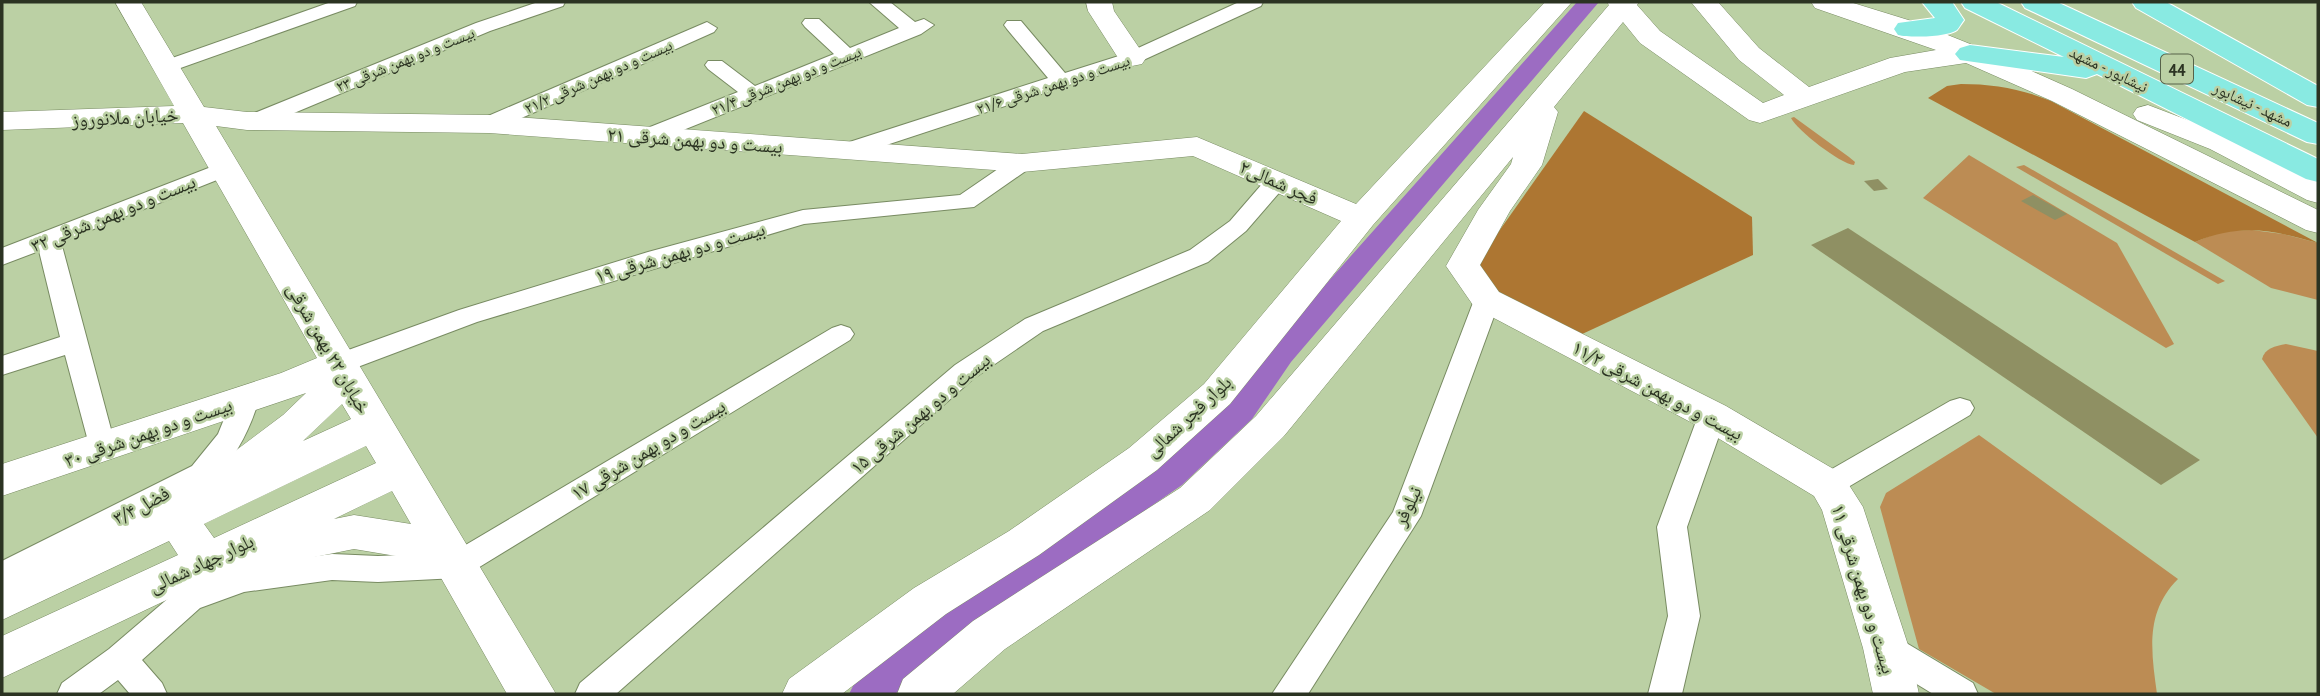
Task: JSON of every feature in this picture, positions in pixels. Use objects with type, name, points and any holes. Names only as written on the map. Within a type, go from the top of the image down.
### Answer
[{"type":"highway","points":[[1908,29],[1946,25],[1950,20],[1946,11],[1936,2]]},
{"type":"highway","name":"نیشابور - مشهد","points":[[1975,2],[2318,172]]},
{"type":"highway","name":"مشهد - نیشابور","points":[[2035,2],[2318,135]]},
{"type":"highway","points":[[2146,2],[2318,98]]},
{"type":"highway","points":[[1970,54],[2115,73]]},
{"type":"main road","name":"خیابان ۲۲ بهمن شرقی","points":[[128,2],[532,694]]},
{"type":"main road","points":[[1099,2],[1101,11],[1132,58]]},
{"type":"main road","name":"بلوار فجر شمالی","points":[[806,694],[930,601],[1024,543],[1143,459],[1217,394],[1361,218],[1559,2]]},
{"type":"main road","points":[[1704,2],[1749,54],[1803,96]]},
{"type":"main road","points":[[1824,2],[1908,29],[2062,95],[2318,223]]},
{"type":"main road","points":[[920,694],[989,635],[1195,499],[1270,426],[1549,95],[1623,3],[1650,37],[1760,114],[1803,96],[1900,64],[1970,54]]},
{"type":"main road","points":[[1584,50],[1618,34],[1650,37]]},
{"type":"main road","name":"خیابان ملانوروز","points":[[2,121],[58,121],[106,105],[168,73]]},
{"type":"main road","points":[[1487,300],[1463,266],[1494,210],[1526,165],[1549,95]]},
{"type":"main road","points":[[2062,95],[2099,97],[2158,117],[2221,143],[2318,193]]},
{"type":"main road","name":"بیست و دو بهمن شرقی ۲۱","points":[[58,121],[208,141],[255,121],[489,124],[1022,163],[1197,146]]},
{"type":"main road","name":"فجر شمالی۲","points":[[1197,146],[1361,218]]},
{"type":"main road","name":"بیست و دو بهمن شرقی ۱۱/۲","points":[[1487,300],[1712,416],[1828,485]]},
{"type":"main road","points":[[176,518],[297,425],[342,370]]},
{"type":"main road","name":"بیست و دو بهمن شرقی ۳۰","points":[[5,483],[245,399],[342,370]]},
{"type":"main road","points":[[2,601],[374,425]]},
{"type":"main road","name":"بلوار جهاد شمالی","points":[[2,658],[400,469]]},
{"type":"main road","name":"بیست و دو بهمن شرقی ۱۱","points":[[1828,485],[1842,507],[1886,648],[1896,694]]},
{"type":"main road","points":[[176,518],[206,561],[354,532],[451,556]]},
{"type":"street","points":[[168,73],[348,2]]},
{"type":"street","name":"بیست و دو بهمن شرقی ۲۳","points":[[255,121],[483,27],[556,2]]},
{"type":"street","name":"بیست و دو بهمن شرقی ۲۱/۴","points":[[648,136],[919,27],[878,2]]},
{"type":"street","name":"بیست و دو بهمن شرقی ۲۱/۶","points":[[845,152],[1132,58],[1254,2]]},
{"type":"street","points":[[812,23],[848,56]]},
{"type":"street","points":[[1014,25],[1061,81]]},
{"type":"street","name":"بیست و دو بهمن شرقی ۲۱/۲","points":[[489,124],[707,28]]},
{"type":"street","points":[[715,65],[753,94]]},
{"type":"street","name":"بیست و دو بهمن شرقی ۳۲","points":[[2,257],[48,238],[208,141]]},
{"type":"street","name":"بیست و دو بهمن شرقی ۱۹","points":[[342,370],[468,316],[803,217],[966,202],[1022,163]]},
{"type":"street","name":"بیست و دو بهمن شرقی ۱۵","points":[[592,694],[964,372],[1034,325],[1199,256],[1238,226],[1277,181]]},
{"type":"street","points":[[48,238],[102,448]]},
{"type":"street","name":"نیلوفر","points":[[1289,694],[1406,516],[1487,300]]},
{"type":"street","name":"بیست و دو بهمن شرقی ۱۷","points":[[451,556],[841,334]]},
{"type":"street","points":[[2,366],[74,342]]},
{"type":"street","name":"فضل ۳/۴","points":[[2,575],[202,474],[233,438],[245,399]]},
{"type":"street","points":[[1828,485],[1960,408]]},
{"type":"street","points":[[1665,694],[1684,616],[1672,527],[1712,416]]},
{"type":"street","points":[[74,694],[121,659],[189,599],[242,579],[332,567],[378,569],[451,556]]},
{"type":"street","points":[[1886,648],[1961,694]]},
{"type":"street","points":[[121,659],[150,694]]},
{"type":"shaded area","points":[[1961,84],[2007,88],[2051,101],[2318,243],[2256,230],[2227,232],[2195,242],[1928,98],[1947,86]]},
{"type":"shaded area","points":[[1584,111],[1752,217],[1753,255],[1580,335],[1488,286],[1475,265]]},
{"type":"shaded area","points":[[1794,117],[1849,157],[1855,162],[1854,165],[1819,146],[1801,130],[1791,118]]},
{"type":"shaded area","points":[[1969,155],[2117,243],[2174,344],[2166,348],[1923,198]]},
{"type":"shaded area","points":[[2024,165],[2225,281],[2218,284],[2016,167]]},
{"type":"shaded area","points":[[2252,230],[2318,243],[2318,300],[2271,288],[2195,242],[2222,231]]},
{"type":"shaded area","points":[[2286,344],[2318,351],[2318,438],[2262,359],[2268,350]]},
{"type":"shaded area","points":[[1979,435],[2178,579],[2167,592],[2155,619],[2152,647],[2157,694],[1996,694],[1919,649],[1880,507],[1886,493]]},
{"type":"building","points":[[1878,179],[1888,189],[1874,191],[1864,181]]},
{"type":"building","points":[[2033,195],[2067,214],[2055,220],[2021,201]]},
{"type":"building","points":[[1848,228],[2200,460],[2161,485],[1811,245]]},
{"type":"waterway","points":[[868,694],[958,619],[1170,476],[1241,411],[1280,355],[1588,2]]}]
